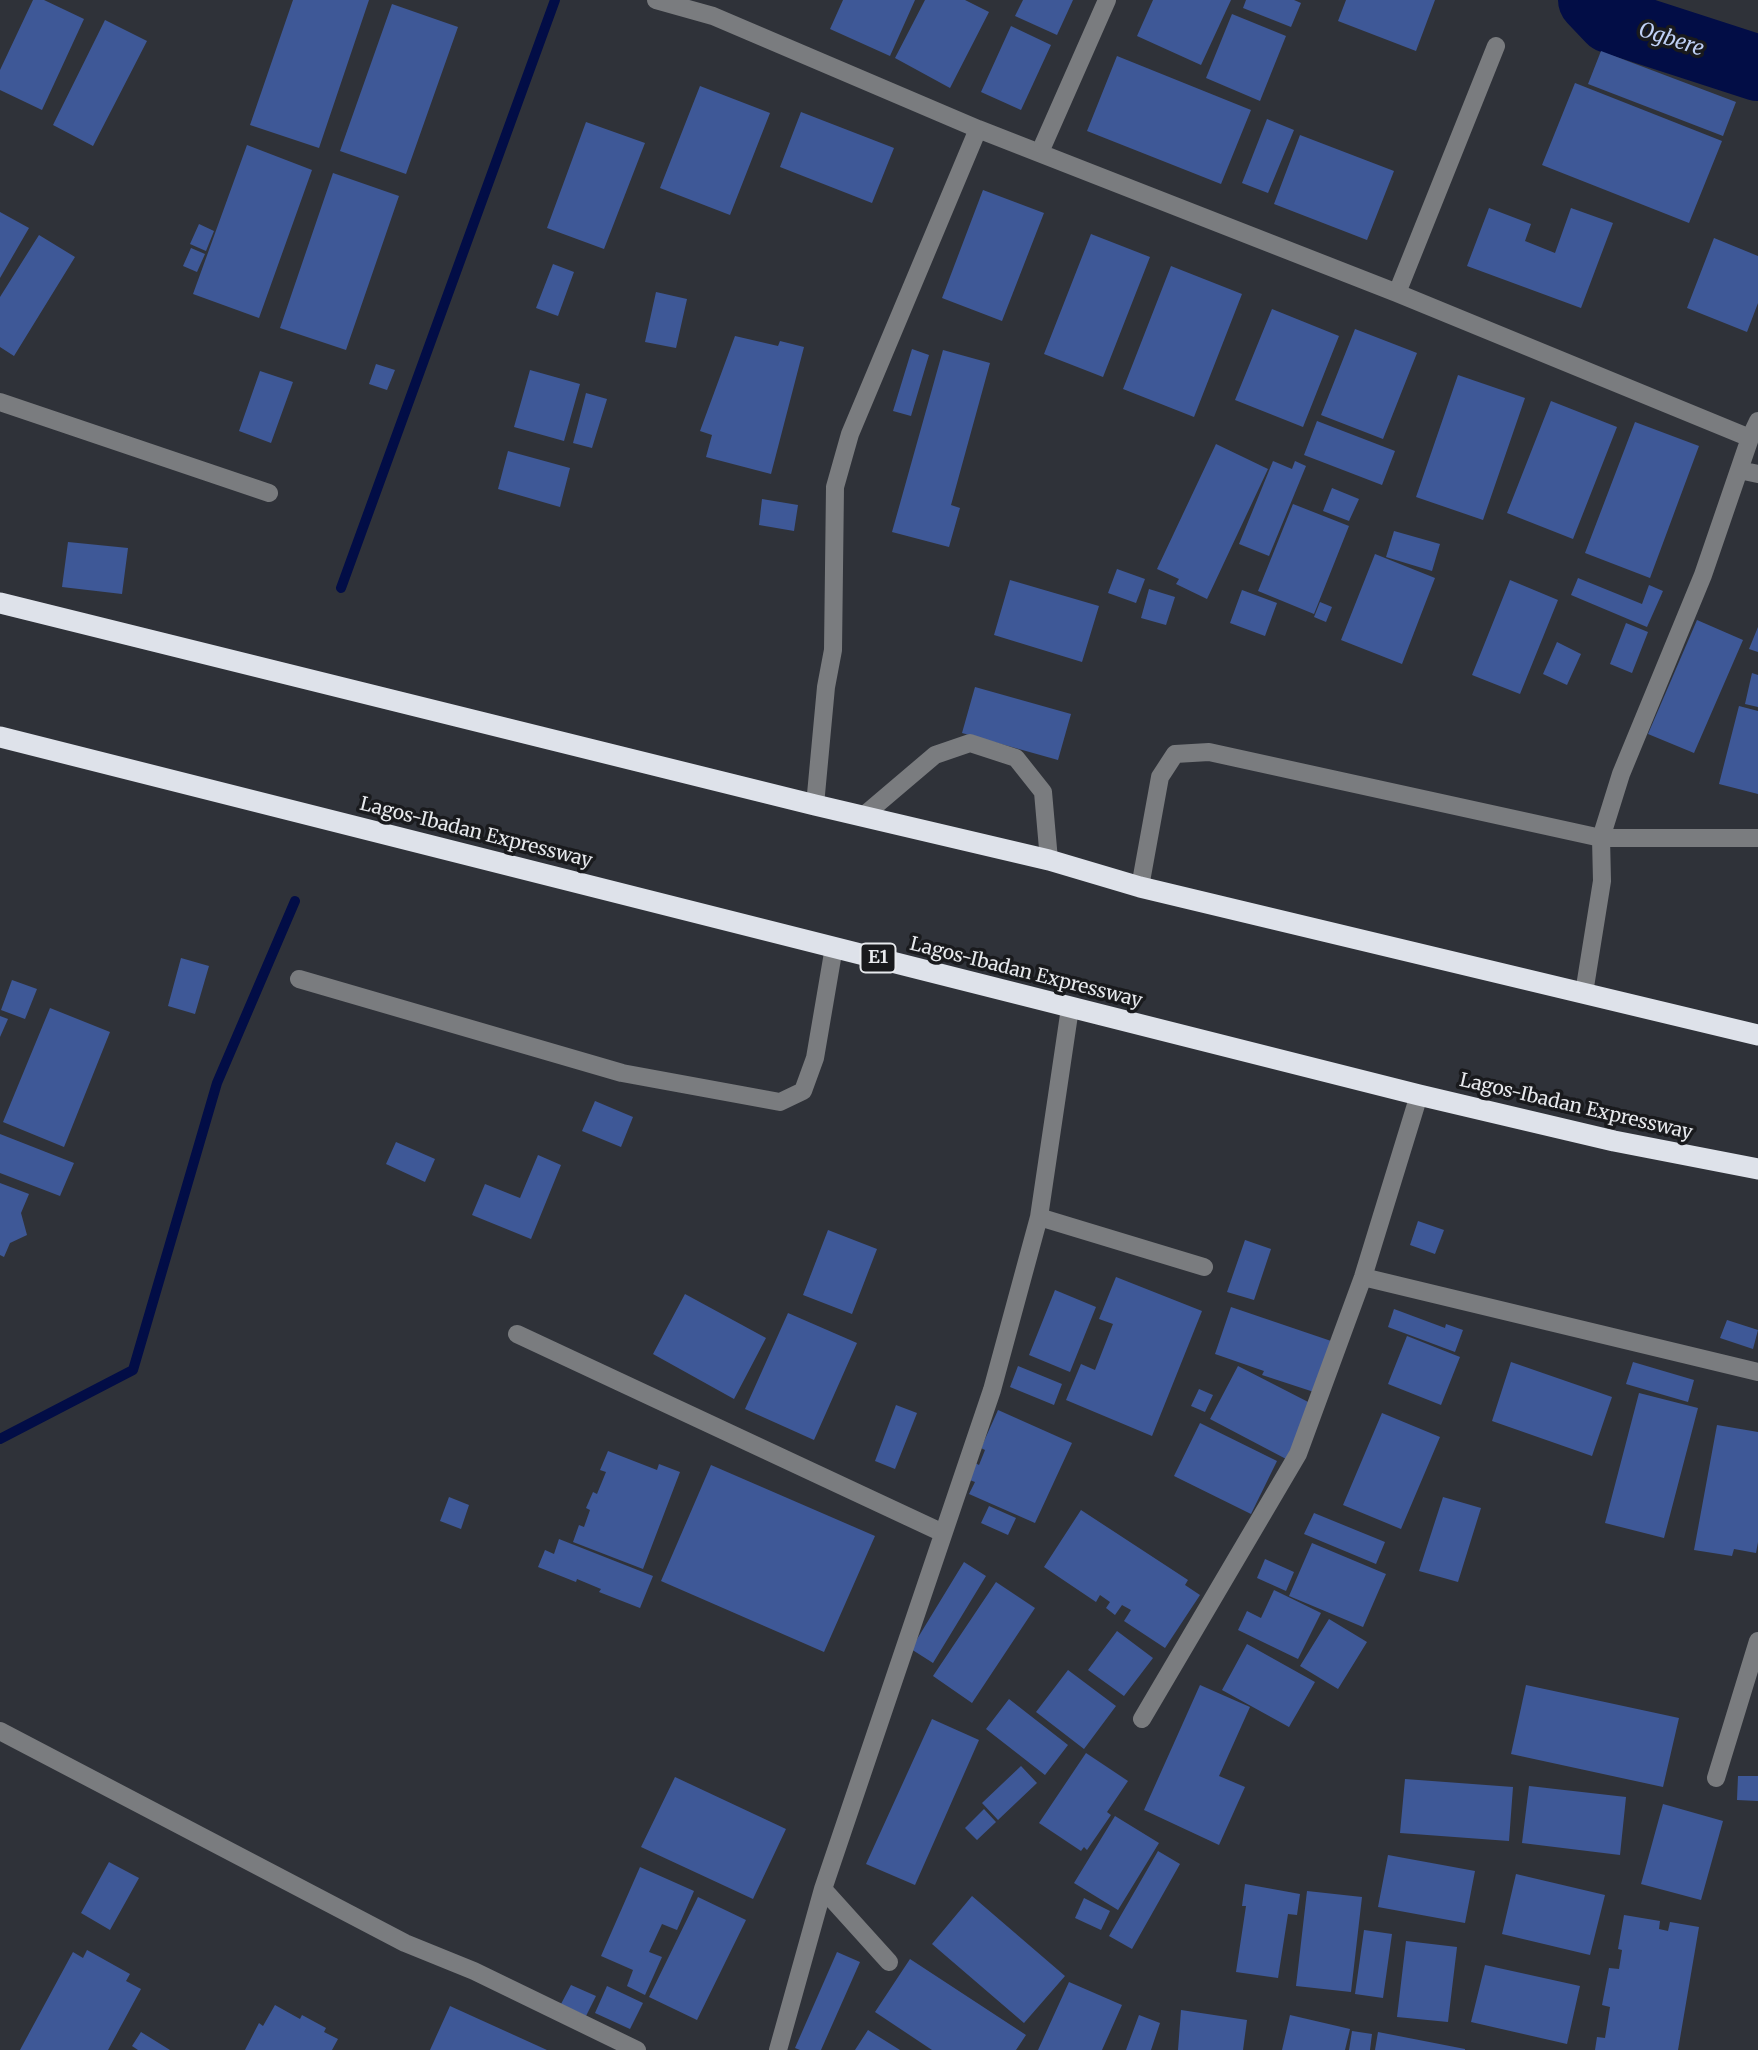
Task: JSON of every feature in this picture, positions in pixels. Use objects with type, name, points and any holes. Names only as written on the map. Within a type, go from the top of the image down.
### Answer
[{"type":"highway","points":[[0,603],[862,817],[1049,860],[1140,887],[1758,1035]]},
{"type":"highway","name":"Lagos-Ibadan Expressway","points":[[0,737],[1419,1095],[1614,1141],[1758,1170]]},
{"type":"street","points":[[656,0],[716,8],[978,129],[1397,293],[1750,438]]},
{"type":"street","points":[[1040,152],[1107,0]]},
{"type":"street","points":[[1397,293],[1496,47]]},
{"type":"street","points":[[815,805],[826,687],[833,650],[835,487],[850,434],[978,129]]},
{"type":"street","points":[[0,402],[269,493]]},
{"type":"street","points":[[1584,993],[1602,881],[1601,838],[1621,774],[1703,575],[1758,421]]},
{"type":"street","points":[[1739,470],[1758,474]]},
{"type":"street","points":[[862,817],[934,755],[970,743],[1016,758],[1043,792],[1049,860]]},
{"type":"street","points":[[1140,887],[1160,777],[1175,754],[1209,752],[1601,838],[1758,838]]},
{"type":"street","points":[[299,979],[622,1073],[780,1102],[803,1091],[815,1058],[834,947]]},
{"type":"street","points":[[778,2050],[823,1889],[992,1390],[1039,1217],[1070,1008]]},
{"type":"street","points":[[1142,1719],[1298,1454],[1363,1277],[1419,1095]]},
{"type":"street","points":[[1039,1217],[1204,1266]]},
{"type":"street","points":[[1363,1277],[1758,1372]]},
{"type":"street","points":[[517,1334],[943,1533]]},
{"type":"street","points":[[1716,1778],[1758,1641]]},
{"type":"street","points":[[0,1731],[405,1943],[474,1971],[637,2050]]},
{"type":"street","points":[[823,1889],[889,1962]]},
{"type":"building","points":[[33,0],[44,0],[84,19],[42,110],[0,90],[0,70]]},
{"type":"building","points":[[293,0],[369,0],[319,148],[250,125]]},
{"type":"building","points":[[843,0],[915,0],[890,56],[830,29]]},
{"type":"building","points":[[925,0],[965,0],[989,12],[950,88],[895,58]]},
{"type":"building","points":[[1023,0],[1073,0],[1057,35],[1015,16]]},
{"type":"building","points":[[1153,0],[1231,0],[1201,65],[1137,36]]},
{"type":"building","points":[[1246,0],[1294,0],[1301,3],[1291,27],[1243,8]]},
{"type":"building","points":[[1346,0],[1435,0],[1416,51],[1338,21]]},
{"type":"building","points":[[392,4],[458,27],[406,174],[340,151]]},
{"type":"building","points":[[1232,14],[1286,36],[1260,101],[1206,78]]},
{"type":"building","points":[[105,20],[147,41],[93,146],[53,125]]},
{"type":"building","points":[[1011,26],[1051,45],[1021,110],[981,92]]},
{"type":"building","points":[[1601,51],[1736,102],[1723,136],[1588,84]]},
{"type":"building","points":[[1117,56],[1251,110],[1221,184],[1087,131]]},
{"type":"building","points":[[1575,83],[1722,141],[1689,223],[1542,165]]},
{"type":"building","points":[[700,86],[770,113],[730,215],[660,188]]},
{"type":"building","points":[[801,112],[894,148],[872,203],[780,167]]},
{"type":"building","points":[[1267,119],[1294,130],[1268,193],[1242,183]]},
{"type":"building","points":[[586,122],[645,143],[604,249],[547,228]]},
{"type":"building","points":[[1300,135],[1394,171],[1367,240],[1274,204]]},
{"type":"building","points":[[247,145],[312,170],[259,318],[193,294]]},
{"type":"building","points":[[333,173],[399,196],[346,350],[280,328]]},
{"type":"building","points":[[983,190],[1044,213],[1002,321],[942,298]]},
{"type":"building","points":[[1489,208],[1531,224],[1525,241],[1555,253],[1571,208],[1613,223],[1581,308],[1467,266]]},
{"type":"building","points":[[0,212],[29,228],[0,278]]},
{"type":"building","points":[[199,224],[214,231],[206,251],[190,244]]},
{"type":"building","points":[[1091,234],[1150,257],[1103,377],[1044,354]]},
{"type":"building","points":[[39,235],[75,257],[14,356],[0,347],[0,297]]},
{"type":"building","points":[[1714,238],[1758,256],[1758,303],[1747,332],[1687,308]]},
{"type":"building","points":[[191,248],[205,254],[197,272],[183,266]]},
{"type":"building","points":[[553,264],[574,272],[558,316],[536,308]]},
{"type":"building","points":[[1171,266],[1242,294],[1194,417],[1123,389]]},
{"type":"building","points":[[656,292],[687,299],[676,348],[645,342]]},
{"type":"building","points":[[1272,309],[1339,336],[1303,427],[1235,400]]},
{"type":"building","points":[[1355,329],[1417,353],[1383,439],[1321,415]]},
{"type":"building","points":[[735,336],[778,346],[780,341],[804,347],[771,474],[706,457],[712,435],[700,431]]},
{"type":"building","points":[[912,349],[929,355],[911,416],[893,411]]},
{"type":"building","points":[[943,350],[990,363],[951,505],[960,508],[949,547],[892,532]]},
{"type":"building","points":[[376,364],[395,370],[387,390],[369,384]]},
{"type":"building","points":[[530,370],[580,384],[564,441],[514,427]]},
{"type":"building","points":[[260,371],[293,382],[271,443],[239,431]]},
{"type":"building","points":[[1458,375],[1525,398],[1483,520],[1416,497]]},
{"type":"building","points":[[586,393],[607,399],[592,448],[573,443]]},
{"type":"building","points":[[1551,401],[1617,427],[1573,539],[1507,513]]},
{"type":"building","points":[[1317,421],[1395,451],[1382,485],[1304,455]]},
{"type":"building","points":[[1635,422],[1699,446],[1650,578],[1585,553]]},
{"type":"building","points":[[1216,444],[1268,469],[1207,599],[1176,584],[1179,579],[1157,569]]},
{"type":"building","points":[[508,451],[570,468],[560,507],[498,489]]},
{"type":"building","points":[[1273,461],[1292,469],[1295,461],[1306,466],[1269,556],[1239,544]]},
{"type":"building","points":[[1332,488],[1359,499],[1349,521],[1323,511]]},
{"type":"building","points":[[762,499],[798,505],[794,531],[759,525]]},
{"type":"building","points":[[1293,504],[1349,526],[1314,614],[1258,591]]},
{"type":"building","points":[[1394,531],[1440,544],[1432,571],[1386,557]]},
{"type":"building","points":[[68,542],[128,548],[122,594],[62,587]]},
{"type":"building","points":[[1375,554],[1435,578],[1402,664],[1341,640]]},
{"type":"building","points":[[1117,569],[1145,579],[1136,603],[1108,593]]},
{"type":"building","points":[[1578,578],[1642,604],[1649,585],[1663,591],[1647,627],[1571,595]]},
{"type":"building","points":[[1010,580],[1099,606],[1082,662],[994,635]]},
{"type":"building","points":[[1510,580],[1558,600],[1520,694],[1472,675]]},
{"type":"building","points":[[1149,589],[1175,597],[1166,625],[1141,618]]},
{"type":"building","points":[[1242,590],[1277,603],[1265,636],[1230,623]]},
{"type":"building","points":[[1320,602],[1332,607],[1326,622],[1314,617]]},
{"type":"building","points":[[1697,620],[1743,640],[1694,753],[1648,734]]},
{"type":"building","points":[[1626,623],[1648,632],[1632,673],[1610,664]]},
{"type":"building","points":[[1758,627],[1758,652],[1749,649]]},
{"type":"building","points":[[1557,642],[1581,654],[1567,685],[1543,674]]},
{"type":"building","points":[[1752,673],[1758,675],[1758,707],[1745,704]]},
{"type":"building","points":[[975,687],[1071,714],[1058,760],[962,733]]},
{"type":"building","points":[[1739,706],[1758,711],[1758,794],[1719,784]]},
{"type":"building","points":[[181,958],[209,966],[195,1014],[168,1006]]},
{"type":"building","points":[[12,980],[37,989],[25,1019],[1,1010]]},
{"type":"building","points":[[50,1008],[110,1032],[64,1147],[3,1122]]},
{"type":"building","points":[[0,1016],[8,1019],[0,1037]]},
{"type":"building","points":[[595,1101],[633,1117],[621,1147],[582,1131]]},
{"type":"building","points":[[0,1134],[74,1163],[60,1196],[0,1173]]},
{"type":"building","points":[[396,1142],[435,1159],[425,1182],[386,1164]]},
{"type":"building","points":[[538,1155],[561,1165],[531,1239],[472,1215],[485,1184],[520,1198]]},
{"type":"building","points":[[0,1183],[29,1194],[21,1213],[27,1235],[10,1243],[4,1257],[0,1255]]},
{"type":"building","points":[[1418,1221],[1444,1230],[1435,1254],[1410,1245]]},
{"type":"building","points":[[828,1230],[877,1249],[852,1314],[803,1295]]},
{"type":"building","points":[[1245,1240],[1271,1249],[1254,1300],[1227,1292]]},
{"type":"building","points":[[1116,1277],[1202,1311],[1152,1436],[1066,1400],[1081,1364],[1095,1370],[1113,1324],[1099,1319]]},
{"type":"building","points":[[1055,1290],[1096,1307],[1070,1372],[1029,1355]]},
{"type":"building","points":[[685,1294],[766,1338],[734,1399],[653,1354]]},
{"type":"building","points":[[1231,1307],[1337,1343],[1320,1394],[1262,1375],[1264,1371],[1215,1354]]},
{"type":"building","points":[[1394,1309],[1445,1328],[1446,1324],[1463,1330],[1455,1352],[1388,1327]]},
{"type":"building","points":[[788,1313],[857,1343],[814,1440],[745,1409]]},
{"type":"building","points":[[1727,1320],[1758,1330],[1753,1349],[1720,1338]]},
{"type":"building","points":[[1407,1336],[1460,1357],[1441,1405],[1388,1384]]},
{"type":"building","points":[[1511,1362],[1612,1397],[1592,1456],[1492,1421]]},
{"type":"building","points":[[1633,1362],[1694,1380],[1688,1402],[1626,1384]]},
{"type":"building","points":[[1018,1366],[1062,1384],[1054,1405],[1010,1387]]},
{"type":"building","points":[[1238,1366],[1316,1406],[1288,1460],[1210,1419]]},
{"type":"building","points":[[1199,1389],[1213,1395],[1205,1412],[1191,1406]]},
{"type":"building","points":[[1639,1393],[1698,1408],[1664,1538],[1605,1523]]},
{"type":"building","points":[[896,1405],[917,1413],[895,1469],[875,1461]]},
{"type":"building","points":[[998,1410],[1072,1443],[1035,1523],[969,1494],[975,1482],[967,1479],[975,1463],[979,1465],[985,1450],[981,1448]]},
{"type":"building","points":[[1382,1413],[1440,1437],[1401,1529],[1343,1505]]},
{"type":"building","points":[[1200,1423],[1277,1461],[1251,1514],[1174,1476]]},
{"type":"building","points":[[1717,1425],[1758,1432],[1756,1553],[1734,1549],[1732,1556],[1694,1550]]},
{"type":"building","points":[[608,1451],[657,1470],[659,1464],[680,1472],[643,1569],[573,1542],[579,1525],[584,1527],[590,1510],[586,1508],[593,1492],[597,1494],[606,1472],[600,1470]]},
{"type":"building","points":[[711,1465],[875,1536],[824,1652],[661,1581]]},
{"type":"building","points":[[449,1497],[469,1505],[461,1529],[440,1521]]},
{"type":"building","points":[[1443,1497],[1481,1508],[1458,1582],[1419,1571]]},
{"type":"building","points":[[989,1506],[1016,1518],[1008,1535],[981,1523]]},
{"type":"building","points":[[1081,1510],[1188,1580],[1185,1585],[1200,1595],[1165,1648],[1124,1621],[1131,1610],[1122,1605],[1115,1615],[1106,1608],[1110,1602],[1100,1595],[1096,1602],[1044,1567]]},
{"type":"building","points":[[1314,1513],[1385,1542],[1376,1564],[1304,1534]]},
{"type":"building","points":[[559,1539],[653,1576],[640,1608],[599,1592],[601,1589],[577,1579],[576,1582],[538,1567],[545,1550],[554,1554]]},
{"type":"building","points":[[1312,1543],[1386,1574],[1363,1627],[1289,1596]]},
{"type":"building","points":[[1265,1559],[1294,1572],[1286,1591],[1257,1578]]},
{"type":"building","points":[[964,1562],[986,1576],[933,1663],[911,1649]]},
{"type":"building","points":[[996,1582],[1035,1608],[972,1703],[933,1676]]},
{"type":"building","points":[[1274,1590],[1321,1613],[1298,1659],[1238,1630],[1247,1611],[1261,1618]]},
{"type":"building","points":[[1329,1619],[1367,1642],[1338,1689],[1300,1666]]},
{"type":"building","points":[[1117,1631],[1153,1658],[1124,1696],[1088,1670]]},
{"type":"building","points":[[1247,1644],[1315,1682],[1289,1727],[1222,1690]]},
{"type":"building","points":[[1068,1670],[1116,1706],[1084,1749],[1036,1712]]},
{"type":"building","points":[[1200,1685],[1250,1707],[1219,1776],[1245,1787],[1219,1845],[1144,1810]]},
{"type":"building","points":[[1526,1685],[1679,1718],[1663,1787],[1511,1754]]},
{"type":"building","points":[[1009,1699],[1068,1745],[1045,1775],[986,1729]]},
{"type":"building","points":[[932,1719],[979,1740],[915,1885],[866,1864]]},
{"type":"building","points":[[1086,1753],[1128,1781],[1107,1812],[1111,1815],[1087,1850],[1084,1847],[1081,1851],[1039,1823]]},
{"type":"building","points":[[1021,1766],[1037,1783],[998,1820],[982,1803]]},
{"type":"building","points":[[1738,1776],[1758,1776],[1758,1801],[1737,1800]]},
{"type":"building","points":[[675,1777],[786,1829],[753,1899],[641,1847]]},
{"type":"building","points":[[1405,1779],[1513,1787],[1509,1841],[1400,1833]]},
{"type":"building","points":[[1529,1786],[1626,1797],[1620,1855],[1522,1843]]},
{"type":"building","points":[[1663,1804],[1723,1821],[1701,1900],[1641,1884]]},
{"type":"building","points":[[984,1809],[996,1822],[977,1840],[965,1828]]},
{"type":"building","points":[[1115,1816],[1159,1843],[1118,1910],[1074,1883]]},
{"type":"building","points":[[1158,1851],[1180,1864],[1132,1949],[1109,1936]]},
{"type":"building","points":[[1388,1855],[1475,1871],[1465,1923],[1378,1907]]},
{"type":"building","points":[[109,1862],[139,1878],[110,1930],[81,1913]]},
{"type":"building","points":[[640,1867],[694,1891],[677,1930],[662,1924],[649,1952],[662,1957],[645,1995],[627,1986],[633,1970],[601,1956]]},
{"type":"building","points":[[1516,1874],[1605,1895],[1590,1955],[1502,1934]]},
{"type":"building","points":[[1245,1884],[1300,1894],[1297,1915],[1288,1914],[1278,1978],[1236,1972],[1246,1906],[1242,1906]]},
{"type":"building","points":[[1307,1891],[1362,1897],[1351,1992],[1296,1986]]},
{"type":"building","points":[[972,1896],[1065,1976],[1024,2023],[932,1944]]},
{"type":"building","points":[[698,1897],[746,1920],[697,2020],[649,1997]]},
{"type":"building","points":[[1084,1898],[1110,1911],[1101,1930],[1075,1918]]},
{"type":"building","points":[[1624,1915],[1660,1921],[1659,1929],[1668,1931],[1670,1922],[1699,1927],[1678,2050],[1595,2050],[1597,2037],[1605,2038],[1610,2007],[1602,2005],[1609,1968],[1619,1969],[1622,1950],[1618,1949]]},
{"type":"building","points":[[1364,1930],[1392,1934],[1383,1998],[1355,1994]]},
{"type":"building","points":[[1406,1941],[1457,1947],[1448,2022],[1397,2017]]},
{"type":"building","points":[[87,1950],[130,1974],[126,1981],[141,1989],[108,2050],[20,2050],[73,1952],[83,1958]]},
{"type":"building","points":[[837,1952],[860,1962],[821,2050],[795,2048]]},
{"type":"building","points":[[910,1959],[1026,2035],[1016,2050],[932,2050],[875,2012]]},
{"type":"building","points":[[1485,1965],[1580,1986],[1567,2044],[1471,2022]]},
{"type":"building","points":[[1069,1982],[1122,2005],[1102,2050],[1038,2050]]},
{"type":"building","points":[[571,1985],[596,1996],[586,2016],[561,2004]]},
{"type":"building","points":[[607,1986],[643,2003],[630,2029],[595,2013]]},
{"type":"building","points":[[275,2005],[300,2019],[302,2015],[326,2028],[324,2032],[338,2039],[332,2050],[245,2050],[259,2023],[263,2026]]},
{"type":"building","points":[[450,2006],[547,2050],[430,2050]]},
{"type":"building","points":[[1181,2010],[1247,2020],[1243,2050],[1178,2050]]},
{"type":"building","points":[[1139,2015],[1160,2023],[1151,2050],[1126,2050]]},
{"type":"building","points":[[1290,2015],[1350,2029],[1345,2050],[1282,2050]]},
{"type":"building","points":[[868,2030],[900,2050],[855,2050]]},
{"type":"building","points":[[1352,2031],[1372,2034],[1370,2050],[1349,2050]]},
{"type":"building","points":[[141,2032],[170,2050],[138,2050],[132,2046]]},
{"type":"building","points":[[1378,2032],[1465,2049],[1465,2050],[1375,2050]]},
{"type":"waterway","points":[[341,588],[555,0]]},
{"type":"waterway","name":"Ogbere","points":[[1591,0],[1610,20],[1758,68]]},
{"type":"waterway","points":[[0,1439],[133,1370],[217,1083],[295,901]]}]
